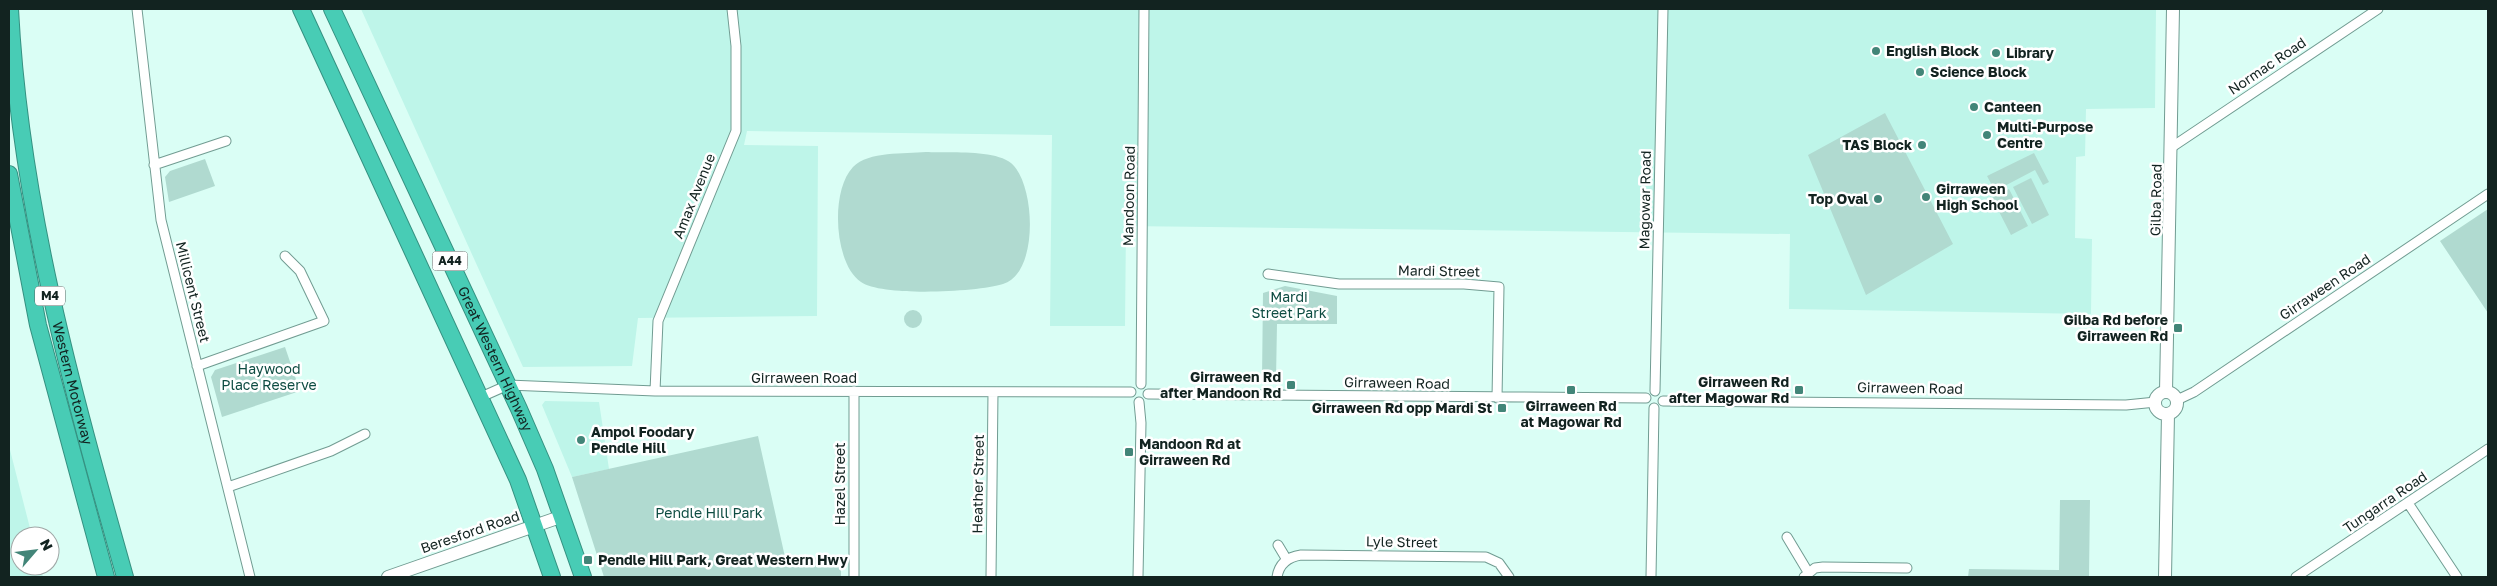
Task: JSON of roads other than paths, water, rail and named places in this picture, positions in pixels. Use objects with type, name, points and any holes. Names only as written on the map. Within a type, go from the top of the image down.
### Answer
[{"type":"highway","name":"Western Motorway","points":[[10,9],[16,94],[25,167],[47,285],[125,577]]},
{"type":"highway","name":"Great Western Highway","points":[[301,9],[518,480],[552,577]]},
{"type":"highway","name":"Great Western Highway","points":[[332,9],[508,385],[563,516],[583,577]]},
{"type":"highway","name":"Western Motorway","points":[[9,174],[38,325],[106,577]]},
{"type":"street","name":"Millicent Street","points":[[137,9],[161,220],[250,577]]},
{"type":"street","name":"Amax Avenue","points":[[655,391],[658,321],[736,131],[736,46],[732,9]]},
{"type":"street","name":"Mandoon Road","points":[[1141,384],[1144,9]]},
{"type":"street","name":"Magowar Road","points":[[1655,391],[1663,9]]},
{"type":"street","name":"Gilba Road","points":[[2172,396],[2173,9]]},
{"type":"street","name":"Normac Road","points":[[2172,147],[2378,9]]},
{"type":"street","points":[[154,165],[226,141]]},
{"type":"street","name":"Girraween Road","points":[[2172,396],[2192,393],[2488,194]]},
{"type":"street","points":[[197,366],[324,321],[300,271],[285,256]]},
{"type":"street","name":"Mardi Street","points":[[1268,274],[1339,284],[1499,287],[1497,398]]},
{"type":"street","points":[[1141,384],[1147,389],[1148,394],[1145,400],[1139,402],[1133,399],[1131,392],[1134,386],[1141,384]]},
{"type":"street","name":"Girraween Road","points":[[481,397],[508,385],[655,391],[1131,392]]},
{"type":"street","points":[[1655,391],[1662,395],[1663,401],[1661,405],[1654,408],[1648,405],[1646,398],[1648,394],[1655,391]]},
{"type":"street","name":"Hazel Street","points":[[854,392],[854,577]]},
{"type":"street","name":"Heather Street","points":[[991,577],[993,392]]},
{"type":"street","name":"Girraween Road","points":[[1148,394],[1646,398]]},
{"type":"street","points":[[2158,396],[2172,396],[2176,409],[2168,414],[2159,411],[2156,402],[2158,396]]},
{"type":"street","name":"Girraween Road","points":[[1663,401],[2126,405],[2156,402]]},
{"type":"street","points":[[1138,577],[1141,423],[1139,402]]},
{"type":"street","points":[[1651,577],[1654,408]]},
{"type":"street","points":[[2166,577],[2168,414]]},
{"type":"street","points":[[228,487],[331,451],[365,434]]},
{"type":"street","name":"Tungarra Road","points":[[2296,577],[2488,449]]},
{"type":"street","points":[[2408,503],[2457,577]]},
{"type":"street","name":"Beresford Road","points":[[388,577],[563,516]]},
{"type":"street","points":[[1787,537],[1806,575],[1823,567],[1907,568]]},
{"type":"street","points":[[1277,577],[1279,568],[1287,560],[1278,545]]},
{"type":"street","name":"Lyle Street","points":[[1287,560],[1301,555],[1486,557],[1499,563],[1509,577]]},
{"type":"place","name":"English Block","points":[[1876,51]]},
{"type":"place","name":"Library","points":[[1996,53]]},
{"type":"place","name":"Science Block","points":[[1920,72]]},
{"type":"place","name":"Canteen","points":[[1974,107]]},
{"type":"place","name":"Multi-Purpose Centre","points":[[1987,135]]},
{"type":"place","name":"TAS Block","points":[[1922,145]]},
{"type":"place","name":"Girraween High School","points":[[1926,197]]},
{"type":"place","name":"Top Oval","points":[[1878,199]]},
{"type":"place","name":"Gilba Rd before Girraween Rd","points":[[2178,328]]},
{"type":"place","name":"Girraween Rd after Mandoon Rd","points":[[1291,385]]},
{"type":"place","name":"Girraween Rd at Magowar Rd","points":[[1571,390]]},
{"type":"place","name":"Girraween Rd after Magowar Rd","points":[[1799,390]]},
{"type":"place","name":"Girraween Rd opp Mardi St","points":[[1502,408]]},
{"type":"place","name":"Ampol Foodary Pendle Hill","points":[[581,440]]},
{"type":"place","name":"Mandoon Rd at Girraween Rd","points":[[1129,452]]},
{"type":"place","name":"Pendle Hill Park, Great Western Hwy","points":[[588,560]]},
{"type":"park label","name":"Mardi Street Park","points":[[1289,306]]},
{"type":"park label","name":"Haywood Place Reserve","points":[[269,378]]},
{"type":"park label","name":"Pendle Hill Park","points":[[709,513]]}]
